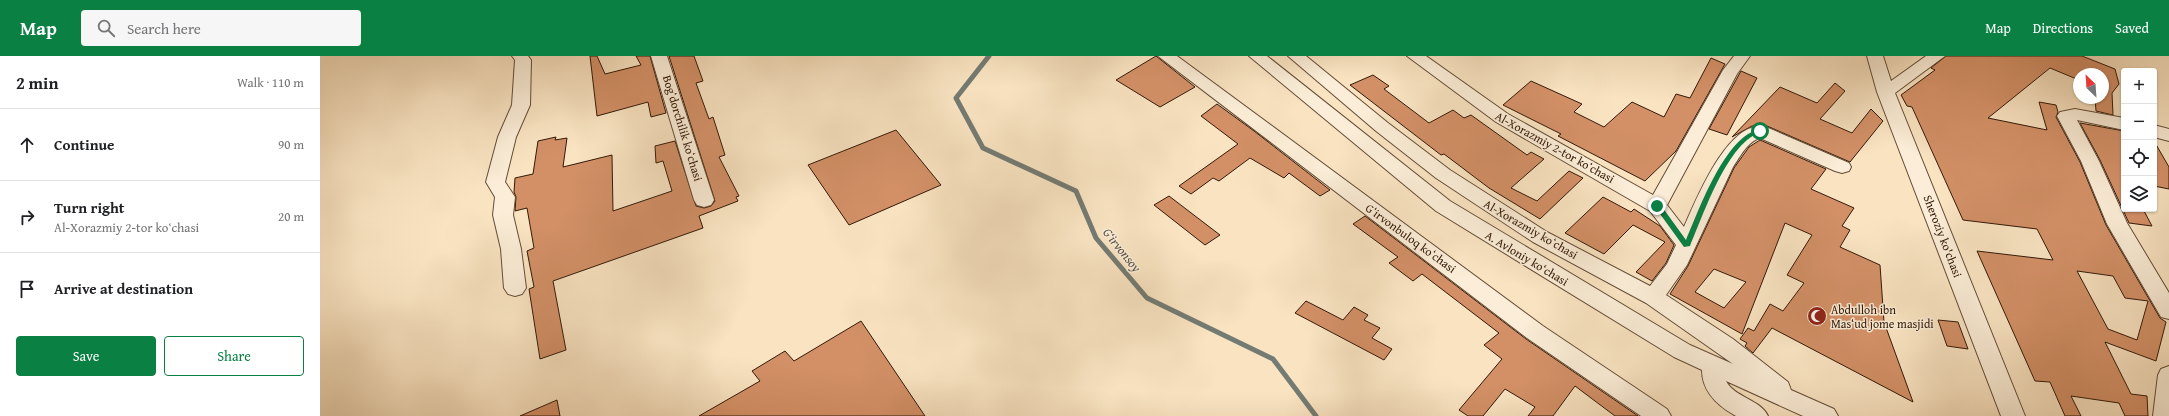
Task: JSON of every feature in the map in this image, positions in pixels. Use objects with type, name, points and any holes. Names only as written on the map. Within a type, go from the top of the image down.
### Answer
[{"type":"street","points":[[515,288],[511,249],[503,215],[505,197],[495,182],[507,137],[521,105],[523,60],[520,56]]},
{"type":"street","name":"Bogʻdorchilik koʻchasi","points":[[660,56],[704,200]]},
{"type":"street","name":"Gʻirvonbuloq koʻchasi","points":[[1166,56],[1535,332],[1658,416]]},
{"type":"street","name":"A. Avloniy ko‘chasi","points":[[1257,56],[1443,206],[1682,351],[1826,416]]},
{"type":"street","name":"Al-Xorazmiy koʻchasi","points":[[1296,56],[1382,128],[1448,177],[1540,237],[1653,297],[1725,345],[1796,402]]},
{"type":"street","name":"Al-Xorazmiy 2-tor koʻchasi","points":[[1415,56],[1502,118],[1657,206],[1687,246]]},
{"type":"street","points":[[1657,206],[1729,74],[1742,56]]},
{"type":"street","name":"Sheroziy ko'chasi","points":[[1875,56],[1886,92],[2013,416]]},
{"type":"street","points":[[1886,92],[1937,56]]},
{"type":"street","points":[[2121,123],[2075,114],[2066,116],[2090,161],[2118,224],[2169,311]]},
{"type":"street","points":[[1653,297],[1675,267],[1687,246],[1715,180],[1733,151],[1756,131],[1842,167]]},
{"type":"street","points":[[2157,132],[2169,135]]},
{"type":"street","points":[[1713,366],[1715,385],[1721,392],[1728,399],[1756,416]]},
{"type":"street","points":[[2165,416],[2169,375]]},
{"type":"building","points":[[590,56],[597,56],[605,74],[641,65],[636,56],[650,56],[666,113],[651,117],[648,102],[597,116]]},
{"type":"building","points":[[669,56],[694,56],[703,81],[696,83],[709,119],[713,117],[725,155],[719,157],[739,196],[736,197],[738,201],[699,216],[703,228],[553,281],[566,350],[540,359],[529,289],[534,287],[527,251],[534,248],[527,208],[515,211],[516,197],[514,192],[515,178],[533,174],[538,141],[556,137],[555,140],[567,138],[563,167],[612,155],[613,211],[672,191],[663,161],[656,163],[655,146],[675,141],[696,206],[704,208],[711,206],[715,201]]},
{"type":"building","points":[[1156,56],[1195,87],[1160,107],[1116,80]]},
{"type":"building","points":[[1946,56],[2082,56],[2115,69],[2119,84],[2112,93],[2113,115],[2096,111],[2095,104],[2109,104],[2109,68],[2073,68],[2073,78],[2050,68],[1988,118],[2047,130],[2039,102],[2056,105],[2058,112],[2056,117],[2080,162],[2106,225],[2160,318],[2166,322],[2156,361],[2105,342],[2131,394],[2147,396],[2148,416],[2125,416],[2119,403],[2071,396],[2081,416],[2065,416],[2050,382],[2035,381],[1977,251],[2053,260],[2037,229],[1963,220],[1912,107],[1907,106],[1901,95],[1935,70],[1931,68]],"holes":[[[2077,271],[2113,276],[2125,298],[2148,301],[2137,340],[2108,329]]]},
{"type":"building","points":[[1711,58],[1725,64],[1676,151],[1645,181],[1558,136],[1561,134],[1503,105],[1531,81],[1582,104],[1574,112],[1604,127],[1632,102],[1664,117],[1676,94],[1690,98]]},
{"type":"building","points":[[1741,71],[1757,78],[1727,135],[1709,129]]},
{"type":"building","points":[[1373,75],[1389,86],[1384,89],[1429,123],[1453,110],[1464,118],[1471,115],[1527,155],[1531,152],[1544,159],[1511,188],[1537,201],[1569,171],[1583,178],[1540,219],[1489,188],[1444,154],[1441,155],[1350,85]]},
{"type":"building","points":[[1835,83],[1845,91],[1820,119],[1852,133],[1871,109],[1883,121],[1850,162],[1767,126],[1752,126],[1732,137],[1780,87],[1817,103]]},
{"type":"building","points":[[1217,104],[1330,190],[1320,196],[1289,173],[1284,178],[1250,158],[1219,181],[1213,178],[1191,194],[1179,186],[1238,144],[1201,116]]},
{"type":"building","points":[[2080,123],[2121,130],[2121,206],[2100,160]]},
{"type":"building","points":[[896,130],[941,185],[849,225],[808,165]]},
{"type":"building","points":[[1760,140],[1826,169],[1811,189],[1854,208],[1842,226],[1850,230],[1840,247],[1880,265],[1884,322],[1913,402],[1772,328],[1753,353],[1745,346],[1747,343],[1740,339],[1748,328],[1754,331],[1770,304],[1783,311],[1804,283],[1787,275],[1812,235],[1785,223],[1742,334],[1670,294],[1688,266],[1734,168],[1749,147]],"holes":[[[1714,269],[1746,282],[1724,308],[1695,292]]]},
{"type":"building","points":[[2157,146],[2169,167],[2169,189],[2157,187]]},
{"type":"building","points":[[1169,196],[1220,235],[1205,245],[1154,205]]},
{"type":"building","points":[[1603,197],[1631,212],[1634,209],[1660,226],[1674,245],[1666,263],[1652,281],[1636,272],[1665,242],[1633,225],[1604,254],[1565,233]]},
{"type":"building","points":[[2124,212],[2145,212],[2152,226],[2129,223]]},
{"type":"building","points":[[1365,216],[1526,339],[1638,416],[1615,416],[1575,386],[1553,416],[1528,416],[1535,407],[1505,389],[1483,416],[1468,416],[1459,410],[1502,359],[1484,345],[1499,333],[1422,274],[1413,281],[1389,263],[1398,257],[1353,224]]},
{"type":"building","points":[[1306,301],[1343,320],[1354,307],[1368,315],[1364,320],[1380,328],[1372,338],[1392,349],[1384,360],[1295,313]]},
{"type":"building","points":[[1938,320],[1958,322],[1968,349],[1947,346]]},
{"type":"building","points":[[861,321],[925,416],[699,416],[760,381],[752,371],[785,351],[794,361]]},
{"type":"building","points":[[557,400],[560,416],[520,416]]},
{"type":"waterway","name":"G‘irvonsoy","points":[[989,56],[956,98],[983,148],[1076,191],[1096,238],[1147,298],[1273,359],[1316,416]]},
{"type":"place","name":"Abdulloh ibn Mas‘ud jome masjidi","points":[[1817,316]]},
{"type":"route","points":[[1657,206],[1687,246],[1715,180],[1733,151],[1754,132],[1760,131]]}]
